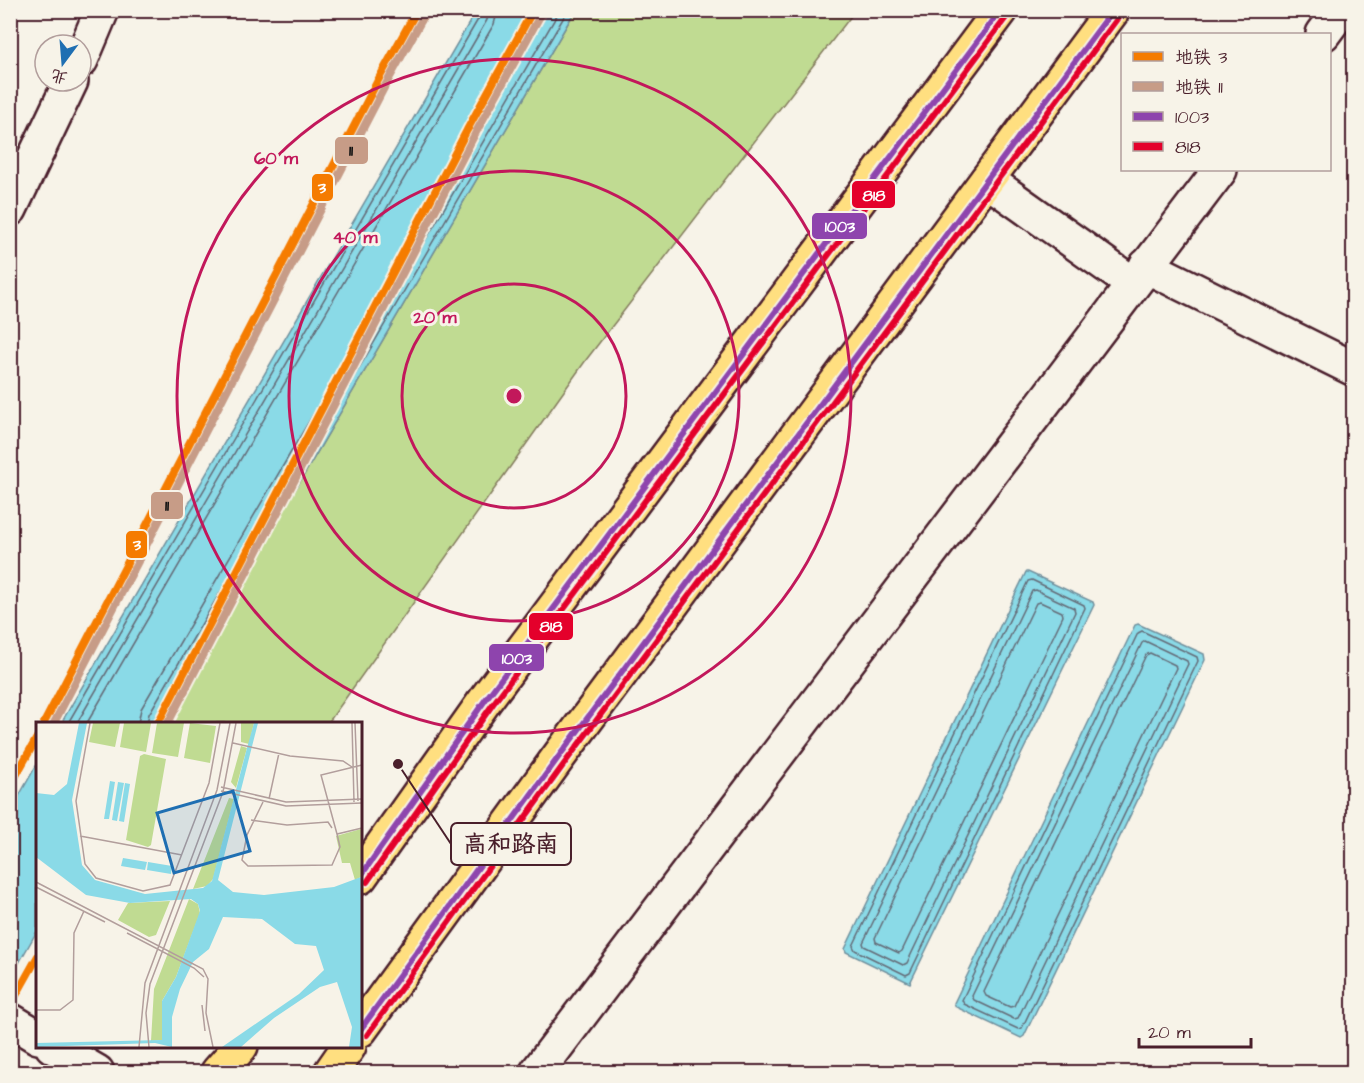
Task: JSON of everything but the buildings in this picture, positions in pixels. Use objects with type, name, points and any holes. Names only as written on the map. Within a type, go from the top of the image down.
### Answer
[{"type":"main road","points":[[362,874],[486,699],[1001,10]]},
{"type":"main road","points":[[362,1027],[532,792],[1113,10]]},
{"type":"main road","points":[[218,1072],[240,1047]]},
{"type":"main road","points":[[331,1072],[348,1047]]},
{"type":"street","points":[[92,33],[102,10]]},
{"type":"street","points":[[1324,33],[1341,10]]},
{"type":"street","points":[[10,208],[65,93]]},
{"type":"street","points":[[537,1072],[1219,171]]},
{"type":"street","points":[[987,180],[1139,275],[1353,369]]},
{"type":"street","points":[[10,1020],[36,1035]]},
{"type":"street","points":[[54,1047],[97,1072]]},
{"type":"green space","points":[[575,11],[855,11],[586,360],[329,722],[160,722]]},
{"type":"water","points":[[476,11],[575,11],[160,722],[62,722]]},
{"type":"water","points":[[1026,572],[1093,602],[1094,605],[910,983],[846,952],[845,949]]},
{"type":"water","points":[[1138,624],[1204,654],[1205,660],[1024,1036],[1021,1038],[956,1007],[954,1003],[1135,625]]},
{"type":"water","points":[[36,766],[36,933],[11,977],[11,810]]},
{"type":"metro line","name":"3","points":[[45,722],[377,82],[417,10]]},
{"type":"metro line","name":"3","points":[[159,722],[467,130],[533,10]]},
{"type":"metro line","name":"11","points":[[55,722],[385,86],[425,14]]},
{"type":"metro line","name":"11","points":[[169,722],[475,134],[541,14]]},
{"type":"metro line","name":"3","points":[[10,786],[36,740]]},
{"type":"metro line","name":"3","points":[[10,1006],[36,960]]},
{"type":"transit line","name":"1003","points":[[362,874],[486,699],[1001,10]]},
{"type":"transit line","name":"1003","points":[[362,1027],[560,755],[1113,10]]},
{"type":"transit line","name":"818","points":[[367,882],[493,704],[1008,15]]},
{"type":"transit line","name":"818","points":[[367,1035],[567,760],[1120,15]]},
{"type":"place","name":"高和路南","points":[[398,764]]}]
